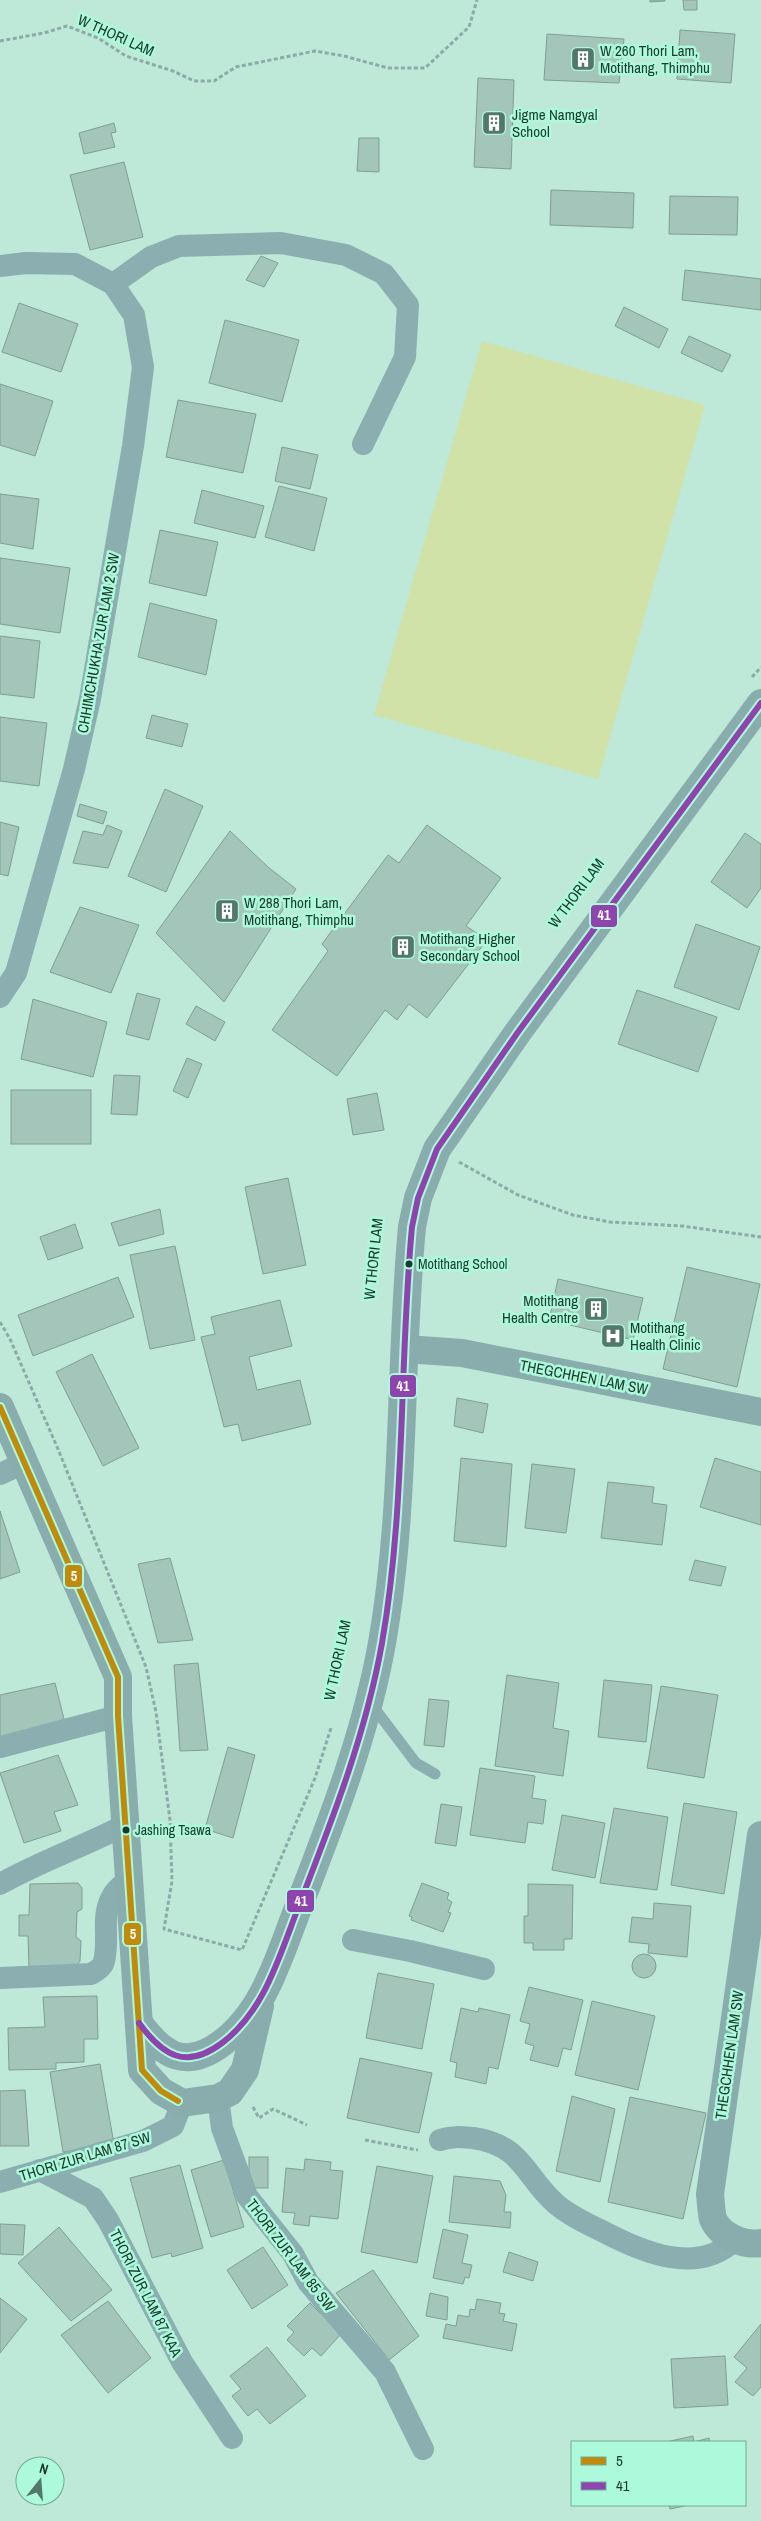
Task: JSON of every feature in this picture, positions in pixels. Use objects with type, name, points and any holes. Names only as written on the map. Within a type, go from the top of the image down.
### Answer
[{"type":"main road","points":[[0,1407],[12,1468],[118,1677],[118,1716],[127,1824],[142,2070],[161,2091],[182,2103],[226,2092],[246,2070],[262,1998],[338,1803],[369,1701],[382,1643],[394,1561],[412,1227],[418,1198],[437,1149],[755,692]]},
{"type":"main road","name":"THEGCHHEN LAM SW","points":[[406,1349],[462,1353],[761,1412]]},
{"type":"main road","name":"THEGCHHEN LAM SW","points":[[748,2242],[718,2227],[714,2219],[710,2194],[761,1835]]},
{"type":"main road","points":[[139,2023],[152,2042],[162,2051],[184,2059],[209,2053],[232,2036],[248,2020],[262,1998]]},
{"type":"street","points":[[0,266],[26,263],[74,264],[114,284],[151,257],[179,246],[281,243],[346,255],[384,274],[408,305],[405,357],[363,444]]},
{"type":"street","name":"CHHIMCHUKHA ZUR LAM 2 SW","points":[[0,997],[16,973],[74,770],[90,700],[133,446],[143,367],[134,315],[114,284]]},
{"type":"street","points":[[0,1747],[118,1716]]},
{"type":"street","points":[[0,1884],[22,1872],[89,1844],[127,1824]]},
{"type":"street","points":[[0,1978],[91,1974],[99,1969],[104,1962],[105,1918],[108,1906],[114,1893],[130,1878]]},
{"type":"street","points":[[353,1940],[410,1951],[484,1969]]},
{"type":"street","name":"THORI ZUR LAM 85 SW","points":[[226,2092],[222,2128],[247,2196],[293,2254],[308,2282],[385,2372],[423,2449]]},
{"type":"street","name":"THORI ZUR LAM 87 SW","points":[[0,2182],[143,2141],[173,2126],[182,2103]]},
{"type":"street","points":[[440,2140],[452,2136],[482,2140],[505,2147],[514,2154],[556,2204],[596,2229],[658,2256],[701,2258],[718,2254],[748,2242]]},
{"type":"street","name":"THORI ZUR LAM 87 KAA","points":[[40,2170],[93,2198],[108,2220],[182,2362],[232,2438]]},
{"type":"lane","points":[[369,1701],[416,1763],[435,1774]]},
{"type":"path","name":"W THORI LAM","points":[[0,41],[44,33],[67,26],[98,38],[126,56],[173,71],[194,82],[214,81],[236,67],[315,51],[344,56],[388,68],[425,68],[470,27],[477,0]]},
{"type":"path","points":[[755,692],[761,666]]},
{"type":"path","points":[[437,1149],[518,1195],[573,1215],[610,1222],[682,1226],[761,1237]]},
{"type":"path","points":[[164,1929],[242,1950],[315,1778],[332,1727]]},
{"type":"path","points":[[226,2092],[250,2103],[259,2118],[273,2109],[307,2125]]},
{"type":"path","points":[[364,2140],[425,2151],[440,2140]]},
{"type":"green space","points":[[482,341],[705,405],[598,779],[374,715]]},
{"type":"building","points":[[650,0],[665,0],[665,1],[650,2]]},
{"type":"building","points":[[683,0],[697,0],[697,10],[684,10]]},
{"type":"building","points":[[680,30],[735,34],[731,83],[677,79]]},
{"type":"building","name":"W 260 Thori Lam, Motithang, Thimphu","points":[[547,34],[624,39],[619,83],[544,80]]},
{"type":"building","name":"Jigme Namgyal School","points":[[478,78],[514,80],[511,169],[474,167]]},
{"type":"building","points":[[114,123],[116,132],[111,133],[115,147],[84,154],[79,133]]},
{"type":"building","points":[[359,138],[379,138],[379,172],[357,171]]},
{"type":"building","points":[[124,162],[143,237],[90,250],[70,175]]},
{"type":"building","points":[[551,190],[634,193],[633,228],[550,225]]},
{"type":"building","points":[[670,196],[738,197],[737,235],[669,234]]},
{"type":"building","points":[[261,256],[278,263],[264,287],[246,280]]},
{"type":"building","points":[[685,270],[761,279],[761,310],[682,300]]},
{"type":"building","points":[[19,303],[78,324],[61,372],[2,352]]},
{"type":"building","points":[[624,307],[668,329],[659,348],[615,326]]},
{"type":"building","points":[[225,320],[299,340],[282,402],[209,383]]},
{"type":"building","points":[[689,336],[731,355],[722,372],[681,353]]},
{"type":"building","points":[[0,384],[53,401],[35,456],[0,445]]},
{"type":"building","points":[[178,400],[256,414],[243,473],[166,457]]},
{"type":"building","points":[[282,447],[318,455],[310,489],[275,481]]},
{"type":"building","points":[[279,486],[327,498],[314,551],[265,537]]},
{"type":"building","points":[[202,490],[264,506],[255,538],[194,523]]},
{"type":"building","points":[[0,494],[39,499],[33,549],[0,543]]},
{"type":"building","points":[[160,530],[218,542],[206,596],[149,583]]},
{"type":"building","points":[[0,558],[70,568],[60,633],[0,624]]},
{"type":"building","points":[[150,603],[217,620],[206,675],[138,657]]},
{"type":"building","points":[[0,636],[40,641],[34,698],[0,694]]},
{"type":"building","points":[[152,715],[188,724],[182,747],[146,738]]},
{"type":"building","points":[[0,717],[47,723],[39,786],[0,781]]},
{"type":"building","points":[[165,789],[203,806],[166,892],[128,876]]},
{"type":"building","points":[[80,804],[107,812],[103,824],[77,816]]},
{"type":"building","points":[[0,822],[19,827],[8,876],[0,874]]},
{"type":"building","points":[[107,825],[122,831],[108,868],[73,863],[83,831],[103,835]]},
{"type":"building","name":"Motithang Higher Secondary School","points":[[427,825],[501,878],[466,926],[487,940],[427,1018],[409,1004],[397,1020],[385,1010],[337,1076],[272,1030],[328,951],[322,944],[388,855],[399,863]]},
{"type":"building","name":"W 288 Thori Lam, Motithang, Thimphu","points":[[230,831],[268,867],[296,889],[224,1002],[156,933]]},
{"type":"building","points":[[745,833],[761,844],[761,888],[747,908],[711,882]]},
{"type":"building","points":[[80,907],[139,925],[111,993],[50,972]]},
{"type":"building","points":[[696,924],[760,947],[739,1010],[674,987]]},
{"type":"building","points":[[637,990],[717,1017],[698,1072],[618,1044]]},
{"type":"building","points":[[137,993],[160,999],[149,1040],[126,1034]]},
{"type":"building","points":[[33,999],[107,1022],[93,1077],[21,1059]]},
{"type":"building","points":[[196,1006],[225,1022],[215,1041],[186,1024]]},
{"type":"building","points":[[187,1058],[202,1064],[188,1098],[173,1091]]},
{"type":"building","points":[[114,1075],[140,1076],[137,1115],[111,1114]]},
{"type":"building","points":[[11,1090],[91,1090],[91,1144],[11,1144]]},
{"type":"building","points":[[377,1093],[384,1130],[353,1135],[347,1099]]},
{"type":"building","points":[[288,1178],[306,1265],[263,1274],[245,1187]]},
{"type":"building","points":[[160,1209],[164,1234],[119,1246],[111,1223]]},
{"type":"building","points":[[75,1224],[83,1248],[48,1260],[40,1237]]},
{"type":"building","points":[[175,1246],[195,1340],[150,1349],[130,1255]]},
{"type":"building","points":[[687,1267],[760,1284],[737,1387],[663,1369]]},
{"type":"building","points":[[118,1277],[134,1317],[33,1356],[18,1315]]},
{"type":"building","name":"Motithang Health Centre","points":[[558,1279],[643,1298],[633,1340],[549,1320]]},
{"type":"building","points":[[280,1300],[292,1346],[249,1357],[257,1390],[300,1380],[311,1424],[242,1441],[238,1424],[224,1427],[201,1337],[215,1334],[211,1317]]},
{"type":"building","points":[[92,1354],[139,1448],[103,1466],[56,1372]]},
{"type":"building","points":[[457,1398],[488,1404],[483,1433],[454,1426]]},
{"type":"building","points":[[461,1458],[512,1464],[506,1547],[454,1541]]},
{"type":"building","points":[[715,1458],[761,1472],[761,1525],[700,1507]]},
{"type":"building","points":[[532,1464],[575,1469],[566,1533],[525,1528]]},
{"type":"building","points":[[608,1482],[654,1487],[652,1503],[667,1505],[662,1545],[601,1538]]},
{"type":"building","points":[[0,1511],[20,1572],[0,1579]]},
{"type":"building","points":[[170,1558],[193,1640],[158,1643],[138,1564]]},
{"type":"building","points":[[695,1560],[726,1567],[721,1586],[689,1580]]},
{"type":"building","points":[[198,1663],[208,1750],[180,1751],[174,1665]]},
{"type":"building","points":[[507,1675],[559,1683],[553,1728],[569,1731],[563,1776],[495,1766]]},
{"type":"building","points":[[604,1680],[652,1685],[646,1742],[598,1737]]},
{"type":"building","points":[[55,1683],[66,1727],[0,1740],[0,1695]]},
{"type":"building","points":[[661,1686],[718,1695],[704,1778],[647,1768]]},
{"type":"building","points":[[429,1699],[449,1701],[444,1747],[424,1745]]},
{"type":"building","points":[[228,1747],[255,1755],[233,1838],[205,1829]]},
{"type":"building","points":[[58,1755],[78,1805],[54,1812],[61,1831],[24,1843],[0,1773]]},
{"type":"building","points":[[480,1768],[535,1776],[532,1798],[546,1800],[543,1824],[528,1822],[525,1843],[470,1835]]},
{"type":"building","points":[[684,1803],[737,1812],[724,1894],[671,1885]]},
{"type":"building","points":[[441,1804],[462,1807],[456,1846],[435,1843]]},
{"type":"building","points":[[614,1808],[668,1817],[657,1890],[600,1883]]},
{"type":"building","points":[[562,1815],[605,1823],[595,1878],[552,1870]]},
{"type":"building","points":[[78,1883],[82,1888],[82,1909],[77,1912],[76,1937],[81,1941],[80,1961],[75,1968],[29,1967],[28,1936],[19,1936],[19,1915],[29,1915],[30,1884]]},
{"type":"building","points":[[422,1883],[449,1893],[447,1899],[452,1902],[448,1912],[451,1913],[443,1932],[411,1920],[412,1917],[409,1916]]},
{"type":"building","points":[[528,1884],[573,1885],[572,1939],[564,1939],[564,1950],[533,1950],[533,1943],[524,1943],[524,1916],[528,1916]]},
{"type":"building","points":[[654,1903],[691,1906],[687,1957],[648,1953],[649,1944],[629,1942],[632,1917],[653,1919]]},
{"type":"building","points":[[644,1954],[649,1955],[655,1961],[655,1971],[649,1977],[644,1978],[639,1977],[633,1971],[632,1966],[633,1961],[639,1955]]},
{"type":"building","points":[[378,1973],[434,1984],[422,2049],[366,2038]]},
{"type":"building","points":[[529,1987],[583,2000],[571,2050],[563,2048],[558,2067],[530,2060],[534,2046],[525,2043],[530,2024],[520,2021]]},
{"type":"building","points":[[97,1996],[98,2039],[84,2039],[84,2062],[56,2063],[56,2069],[9,2070],[8,2028],[45,2027],[43,1997]]},
{"type":"building","points":[[592,2001],[655,2016],[638,2090],[575,2075]]},
{"type":"building","points":[[461,2008],[478,2012],[479,2008],[510,2015],[498,2069],[489,2067],[486,2084],[455,2077],[457,2063],[450,2061]]},
{"type":"building","points":[[360,2058],[432,2073],[419,2133],[347,2118]]},
{"type":"building","points":[[100,2064],[114,2144],[63,2152],[50,2072]]},
{"type":"building","points":[[25,2090],[29,2146],[0,2146],[0,2091]]},
{"type":"building","points":[[572,2096],[615,2109],[600,2182],[556,2171]]},
{"type":"building","points":[[630,2097],[706,2113],[683,2219],[608,2202]]},
{"type":"building","points":[[249,2157],[268,2157],[268,2188],[249,2188]]},
{"type":"building","points":[[305,2159],[331,2162],[330,2170],[343,2171],[338,2219],[310,2216],[309,2226],[293,2224],[295,2213],[282,2212],[286,2168],[304,2170]]},
{"type":"building","points":[[224,2160],[244,2227],[211,2237],[191,2170]]},
{"type":"building","points":[[180,2165],[203,2248],[172,2257],[171,2253],[152,2258],[130,2178]]},
{"type":"building","points":[[377,2166],[433,2176],[417,2263],[361,2252]]},
{"type":"building","points":[[454,2176],[500,2181],[506,2195],[504,2212],[511,2212],[510,2228],[449,2222]]},
{"type":"building","points":[[0,2224],[25,2225],[23,2255],[0,2254]]},
{"type":"building","points":[[59,2227],[112,2290],[71,2321],[18,2263]]},
{"type":"building","points":[[443,2229],[468,2235],[462,2263],[472,2265],[469,2278],[465,2277],[463,2284],[433,2278]]},
{"type":"building","points":[[263,2247],[288,2285],[252,2309],[227,2270]]},
{"type":"building","points":[[509,2252],[538,2262],[533,2281],[503,2272]]},
{"type":"building","points":[[373,2270],[419,2336],[389,2360],[336,2293]]},
{"type":"building","points":[[430,2293],[448,2297],[447,2320],[426,2316]]},
{"type":"building","points":[[0,2298],[27,2319],[0,2353]]},
{"type":"building","points":[[477,2299],[501,2303],[499,2313],[505,2314],[503,2321],[517,2324],[512,2351],[443,2338],[446,2324],[456,2326],[458,2315],[469,2317],[470,2309],[475,2310]]},
{"type":"building","points":[[108,2301],[151,2358],[108,2393],[61,2335]]},
{"type":"building","points":[[310,2303],[341,2334],[321,2356],[312,2348],[304,2356],[287,2340],[294,2332],[287,2326]]},
{"type":"building","points":[[761,2324],[761,2387],[753,2396],[735,2382],[747,2368],[734,2357]]},
{"type":"building","points":[[267,2347],[306,2396],[270,2424],[257,2409],[248,2416],[232,2396],[241,2389],[230,2376]]},
{"type":"building","points":[[725,2356],[728,2405],[674,2408],[671,2359]]},
{"type":"building","points":[[693,2436],[694,2441],[670,2441]]},
{"type":"building","points":[[709,2438],[710,2441],[698,2441]]},
{"type":"building","points":[[669,2506],[684,2506],[670,2509]]},
{"type":"transit line","name":"41","points":[[139,2023],[157,2044],[166,2051],[176,2056],[186,2057],[197,2056],[209,2051],[237,2030],[261,1997],[278,1961],[347,1775],[358,1742],[375,1677],[390,1591],[399,1488],[405,1331],[412,1227],[418,1198],[437,1149],[518,1032],[761,703]]},
{"type":"transit line","name":"5","points":[[0,1407],[118,1677],[118,1716],[142,2070],[161,2091],[178,2101]]},
{"type":"place","name":"W 260 Thori Lam, Motithang, Thimphu","points":[[583,59]]},
{"type":"place","name":"Jigme Namgyal School","points":[[494,123]]},
{"type":"place","name":"W 288 Thori Lam, Motithang, Thimphu","points":[[227,911]]},
{"type":"place","name":"Motithang Higher Secondary School","points":[[403,947]]},
{"type":"place","name":"Motithang School","points":[[409,1264]]},
{"type":"place","name":"Motithang Health Centre","points":[[596,1309]]},
{"type":"place","name":"Motithang Health Clinic","points":[[613,1336]]},
{"type":"place","name":"Jashing Tsawa","points":[[126,1830]]}]
